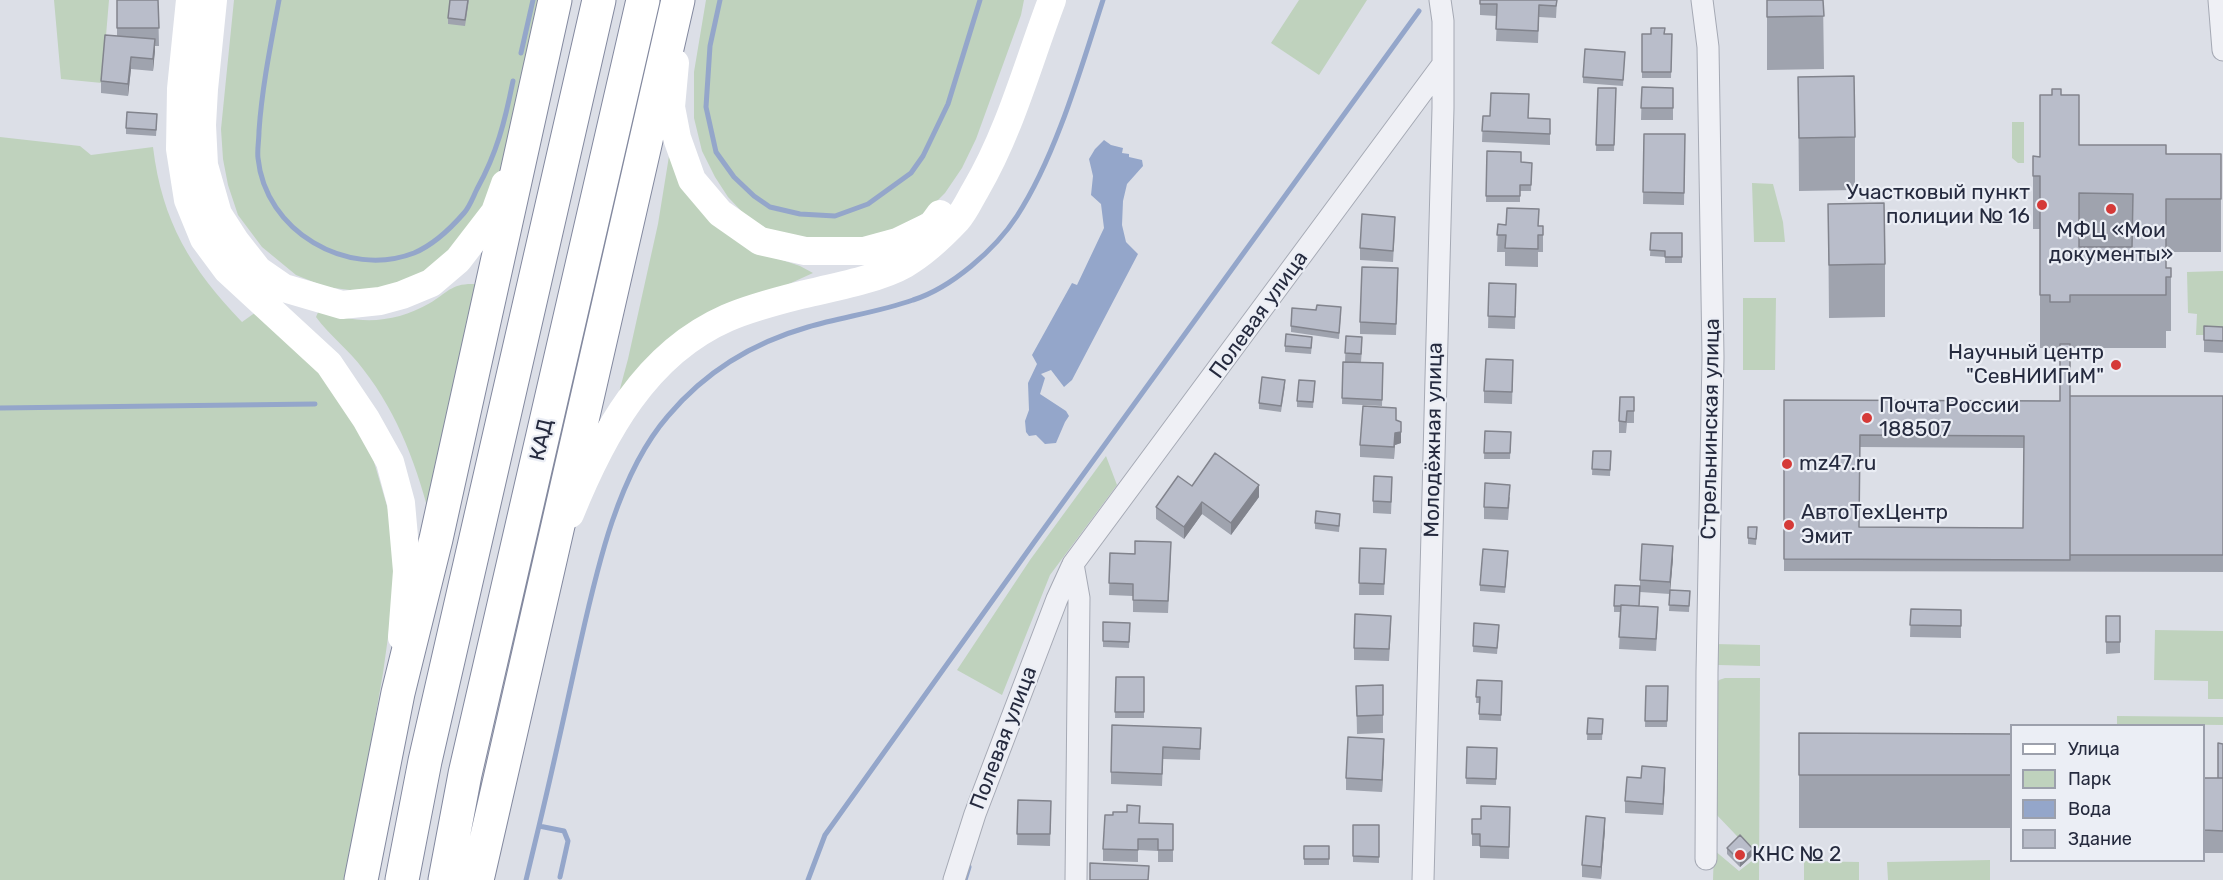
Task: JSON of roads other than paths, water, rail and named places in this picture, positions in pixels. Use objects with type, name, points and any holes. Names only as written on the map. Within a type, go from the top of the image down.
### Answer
[{"type":"highway","points":[[361,880],[398,693],[436,539],[555,0]]},
{"type":"highway","name":"КАД","points":[[402,880],[425,761],[599,0]]},
{"type":"highway","name":"КАД","points":[[445,880],[468,763],[643,0]]},
{"type":"highway","points":[[477,880],[680,0]]},
{"type":"main road","points":[[190,0],[181,89],[180,149],[188,200],[204,239],[227,270],[329,364],[366,419],[390,462],[401,503],[407,571],[398,693]]},
{"type":"main road","points":[[213,0],[202,125],[204,165],[218,214],[258,270],[284,288],[309,297],[342,305],[380,301],[431,283],[458,260],[495,212],[514,159],[534,90]]},
{"type":"main road","points":[[680,0],[671,107],[677,138],[692,180],[720,213],[760,241],[805,251],[835,253],[864,251],[897,242],[932,225],[976,164],[1006,91],[1032,15],[1033,0]]},
{"type":"main road","points":[[548,569],[573,506],[605,436],[618,414],[649,374],[690,339],[727,318],[790,298],[842,285],[904,264],[932,245],[959,218],[983,178],[999,144],[1052,0]]},
{"type":"street","name":"Молодёжная улица","points":[[1423,880],[1443,64],[1443,21],[1440,0]]},
{"type":"street","name":"Стрельнинская улица","points":[[1702,0],[1708,47],[1713,357],[1706,860]]},
{"type":"street","points":[[2219,0],[2223,50]]},
{"type":"street","name":"Полевая улица","points":[[954,880],[975,814],[1057,599],[1073,564],[1443,64]]},
{"type":"street","points":[[1073,564],[1079,598],[1076,880]]},
{"type":"water","points":[[1104,140],[1111,145],[1123,148],[1122,153],[1129,154],[1129,157],[1142,160],[1143,166],[1127,184],[1123,201],[1122,225],[1126,242],[1138,254],[1072,380],[1064,387],[1051,370],[1041,374],[1045,378],[1040,394],[1066,411],[1069,416],[1056,443],[1045,444],[1036,435],[1029,436],[1026,432],[1025,421],[1029,410],[1028,383],[1037,364],[1032,355],[1072,283],[1077,285],[1104,228],[1101,204],[1091,195],[1093,176],[1089,159]]},
{"type":"waterway","points":[[279,0],[260,115],[258,158],[264,184],[276,207],[293,227],[314,243],[337,254],[362,259],[388,259],[414,253],[435,241],[453,224],[468,207],[490,163],[513,81]]},
{"type":"waterway","points":[[521,53],[533,0]]},
{"type":"waterway","points":[[720,0],[710,46],[706,107],[716,152],[734,177],[770,207],[800,214],[835,216],[868,204],[911,173],[923,156],[948,104],[980,0]]},
{"type":"waterway","points":[[539,826],[583,631],[608,533],[633,469],[649,441],[682,400],[731,361],[768,341],[787,334],[887,308],[927,294],[957,277],[997,242],[1017,216],[1031,192],[1056,139],[1103,0]]},
{"type":"waterway","points":[[808,880],[825,835],[1419,11]]},
{"type":"waterway","points":[[0,408],[315,404]]},
{"type":"waterway","points":[[526,880],[539,826],[564,831],[568,841],[560,877]]},
{"type":"waterway","points":[[965,880],[969,867]]},
{"type":"place","name":"Участковый пункт полиции № 16","points":[[2042,205]]},
{"type":"place","name":"МФЦ «Мои документы»","points":[[2111,209]]},
{"type":"place","name":"Научный центр \"СевНИИГиМ\"","points":[[2116,365]]},
{"type":"place","name":"Почта России 188507","points":[[1867,418]]},
{"type":"place","name":"mz47.ru","points":[[1787,464]]},
{"type":"place","name":"АвтоТехЦентр Эмит","points":[[1789,525]]},
{"type":"place","name":"КНС № 2","points":[[1740,855]]}]
